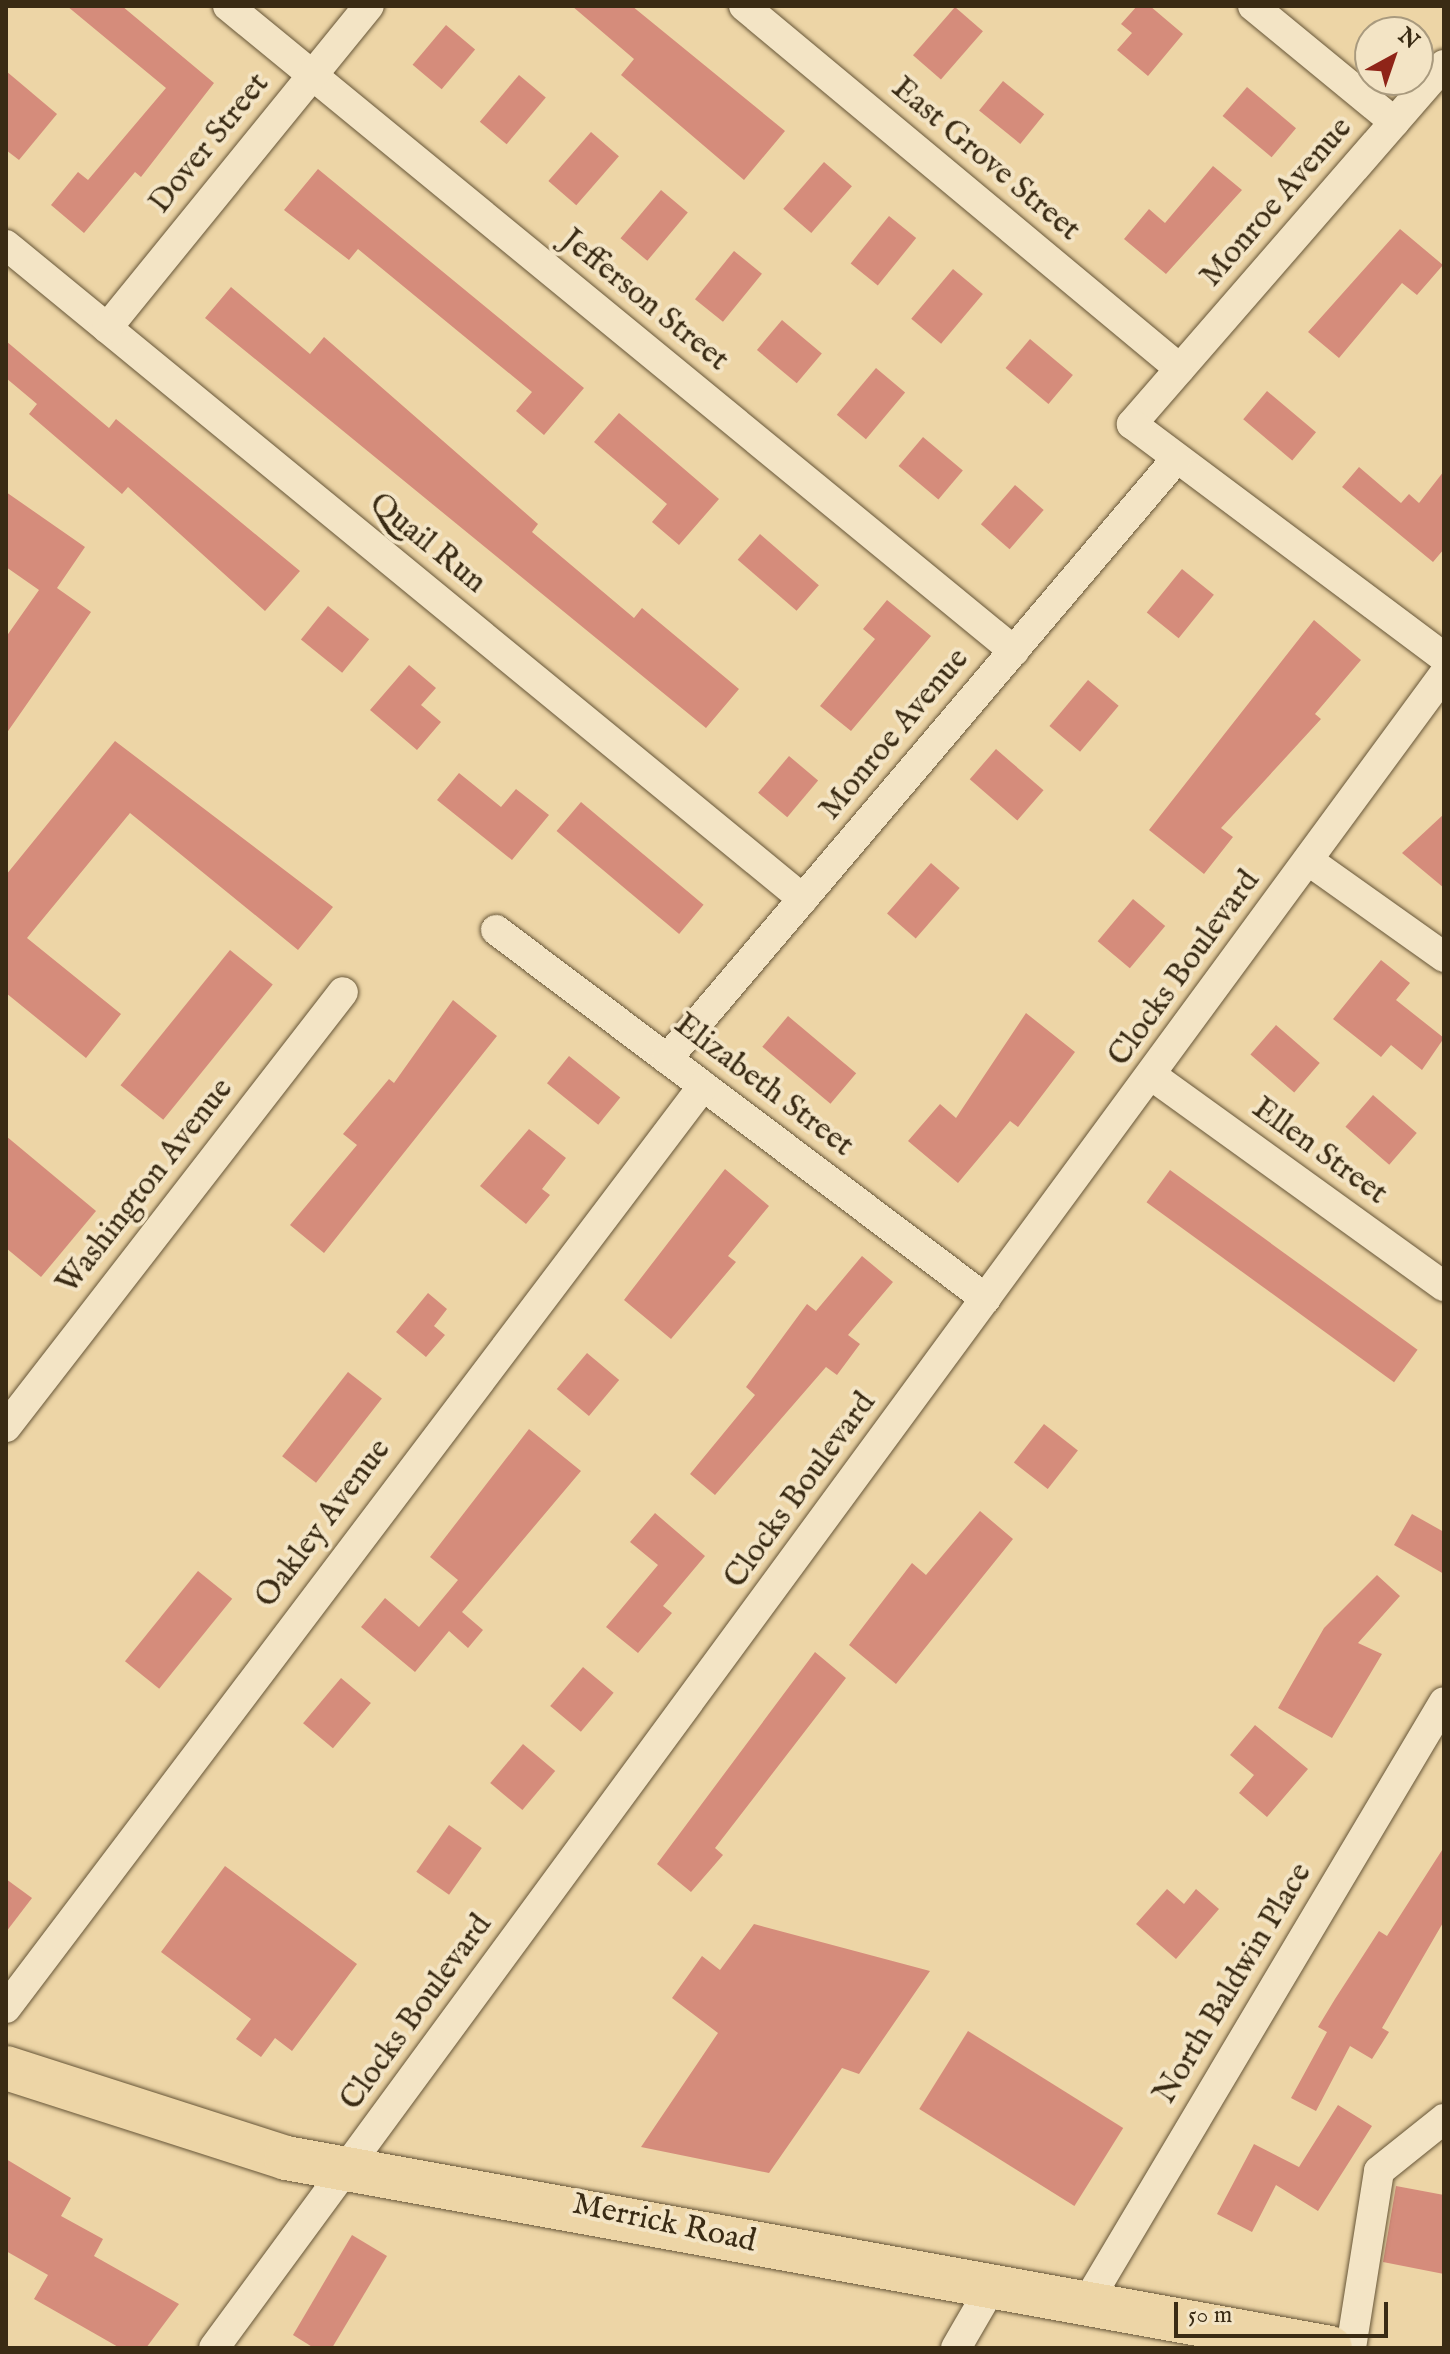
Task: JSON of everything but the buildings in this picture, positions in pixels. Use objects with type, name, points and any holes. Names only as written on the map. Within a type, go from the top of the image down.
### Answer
[{"type":"main road","name":"Merrick Road","points":[[6,2068],[157,2122],[347,2168],[1330,2348]]},
{"type":"street","name":"Jefferson Street","points":[[228,6],[1014,651]]},
{"type":"street","name":"Dover Street","points":[[107,328],[369,6]]},
{"type":"street","name":"East Grove Street","points":[[744,6],[1180,369]]},
{"type":"street","points":[[1253,6],[1394,122]]},
{"type":"street","name":"Monroe Avenue","points":[[667,1059],[1177,458],[1132,424],[1444,65]]},
{"type":"street","name":"Quail Run","points":[[6,245],[803,899]]},
{"type":"street","points":[[1177,458],[1444,657]]},
{"type":"street","name":"Clocks Boulevard","points":[[214,2348],[1444,674]]},
{"type":"street","points":[[1309,861],[1444,957]]},
{"type":"street","name":"Elizabeth Street","points":[[496,930],[986,1299]]},
{"type":"street","name":"Washington Avenue","points":[[6,1427],[343,992]]},
{"type":"street","name":"Ellen Street","points":[[1151,1075],[1444,1286]]},
{"type":"street","name":"Oakley Avenue","points":[[6,2008],[703,1086]]},
{"type":"street","name":"North Baldwin Place","points":[[1086,2304],[1444,1702]]},
{"type":"street","points":[[1351,2348],[1379,2171],[1444,2119]]},
{"type":"street","points":[[956,2348],[992,2286]]}]
